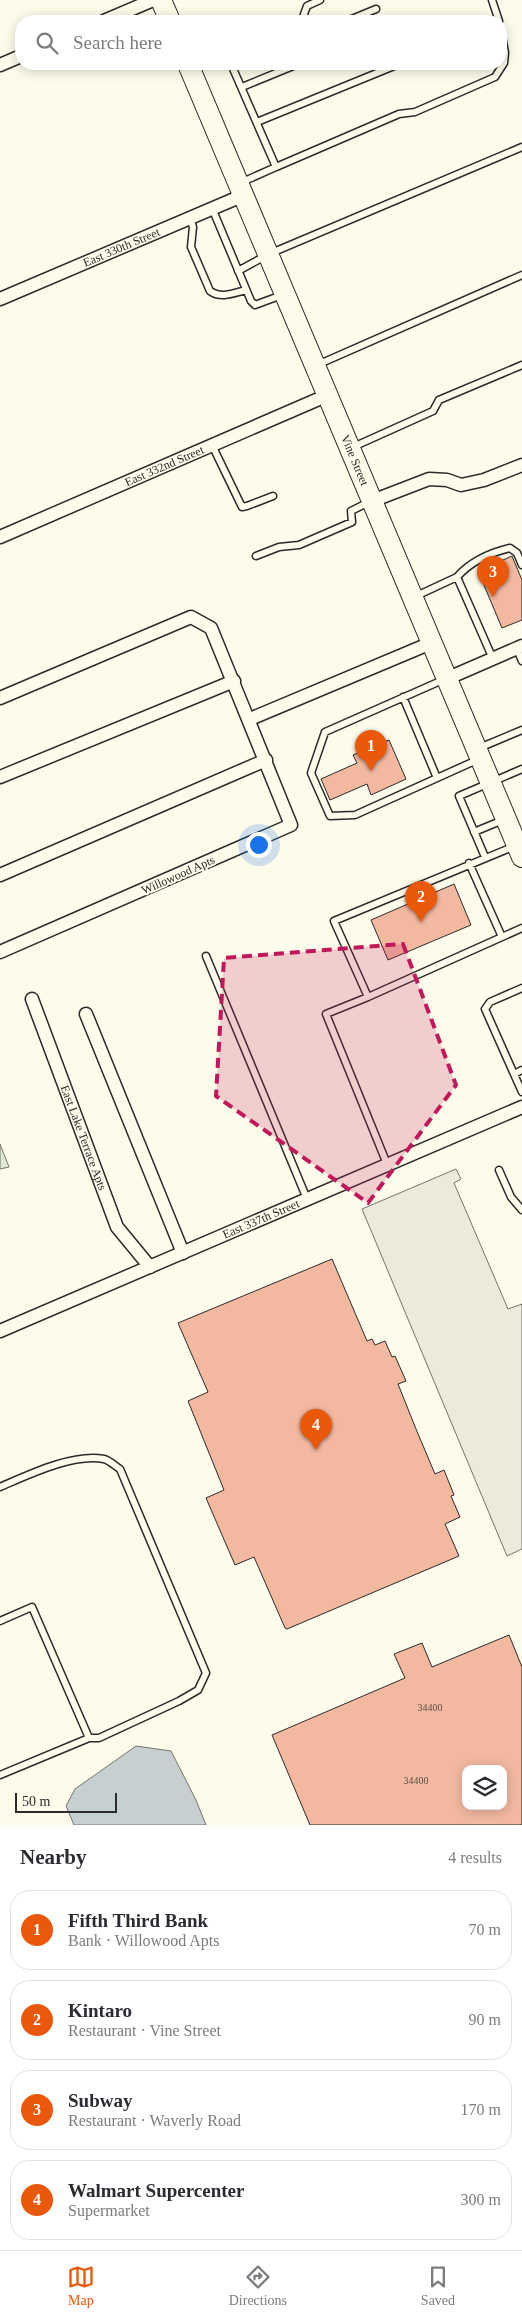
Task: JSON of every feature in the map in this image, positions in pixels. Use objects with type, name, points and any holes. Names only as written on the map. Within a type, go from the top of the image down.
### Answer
[{"type":"main road","points":[[160,0],[167,15]]},
{"type":"main road","name":"Vine Street","points":[[191,70],[519,851]]},
{"type":"street","points":[[118,15],[153,0]]},
{"type":"street","points":[[0,65],[15,59]]},
{"type":"street","name":"East 330th Street","points":[[0,299],[212,208],[241,189]]},
{"type":"street","name":"East 332nd Street","points":[[0,537],[328,395]]},
{"type":"street","points":[[372,501],[428,479],[447,480],[461,485],[484,480],[522,465]]},
{"type":"street","name":"Willowood Apts","points":[[0,698],[192,617],[211,628],[292,825],[0,952]]},
{"type":"street","points":[[250,719],[431,643]]},
{"type":"street","points":[[446,679],[519,648]]},
{"type":"street","points":[[0,777],[234,681]]},
{"type":"street","points":[[0,875],[266,760]]},
{"type":"street","name":"East Lake Terrace Apts","points":[[32,999],[117,1227],[150,1267]]},
{"type":"street","points":[[86,1014],[183,1253]]},
{"type":"street","name":"East 337th Street","points":[[0,1330],[522,1107]]},
{"type":"lane","points":[[303,15],[307,6],[320,0]]},
{"type":"lane","points":[[492,0],[496,15]]},
{"type":"lane","points":[[362,15],[376,9]]},
{"type":"lane","points":[[234,70],[276,167]]},
{"type":"lane","points":[[242,87],[283,70]]},
{"type":"lane","points":[[257,122],[384,70]]},
{"type":"lane","points":[[241,189],[276,167],[399,114],[415,112],[495,77],[500,70]]},
{"type":"lane","points":[[238,271],[268,254],[522,147]]},
{"type":"lane","points":[[212,208],[251,301],[255,305],[261,305],[285,293]]},
{"type":"lane","points":[[190,218],[193,227],[191,247],[210,291],[215,295],[222,296],[246,290]]},
{"type":"lane","points":[[316,366],[522,275]]},
{"type":"lane","points":[[350,448],[433,411],[439,400],[522,365]]},
{"type":"lane","points":[[212,445],[242,506],[247,506],[273,496]]},
{"type":"lane","points":[[256,556],[279,547],[298,545],[352,522],[351,511],[372,501]]},
{"type":"lane","points":[[412,598],[457,577],[467,566],[492,552],[510,548],[517,553],[522,565]]},
{"type":"lane","points":[[457,577],[493,659]]},
{"type":"lane","points":[[519,648],[522,661]]},
{"type":"lane","points":[[446,679],[325,732],[311,773],[330,816],[355,815],[437,778],[522,730]]},
{"type":"lane","points":[[403,697],[437,778]]},
{"type":"lane","points":[[485,857],[459,796],[522,769]]},
{"type":"lane","points":[[474,832],[506,819]]},
{"type":"lane","points":[[368,997],[334,921],[468,863],[485,857],[519,851]]},
{"type":"lane","points":[[468,863],[502,937]]},
{"type":"lane","points":[[387,1164],[326,1014],[522,928]]},
{"type":"lane","points":[[206,956],[307,1199]]},
{"type":"lane","points":[[522,988],[490,1002],[485,1009],[522,1092]]},
{"type":"lane","points":[[514,1074],[522,1070]]},
{"type":"lane","points":[[499,1170],[511,1196],[522,1210]]},
{"type":"lane","points":[[0,1486],[42,1469],[84,1458],[105,1459],[120,1469],[206,1673],[198,1690],[179,1701],[99,1738],[88,1738],[0,1775]]},
{"type":"lane","points":[[0,1621],[32,1607],[88,1738]]},
{"type":"highlighted area","points":[[403,944],[456,1085],[368,1203],[216,1096],[224,958]]},
{"type":"green space","points":[[0,1144],[9,1167],[0,1169]]},
{"type":"shaded area","points":[[456,1169],[461,1179],[454,1183],[508,1309],[522,1304],[522,1549],[507,1556],[362,1209]]},
{"type":"shaded area","points":[[136,1746],[171,1751],[196,1800],[206,1825],[74,1825],[66,1806],[75,1789]]},
{"type":"building","points":[[512,556],[522,580],[522,620],[502,628],[478,571]]},
{"type":"building","points":[[389,740],[406,779],[371,795],[367,784],[330,800],[321,779],[357,763],[353,755]]},
{"type":"building","points":[[454,884],[471,925],[388,960],[371,920]]},
{"type":"building","points":[[332,1259],[367,1341],[372,1339],[375,1345],[385,1341],[392,1357],[395,1356],[406,1381],[398,1384],[416,1429],[435,1474],[444,1470],[454,1495],[451,1496],[460,1517],[445,1524],[459,1556],[287,1629],[254,1557],[235,1565],[206,1498],[224,1490],[188,1401],[208,1392],[178,1323]]},
{"type":"building","points":[[509,1635],[522,1667],[522,1825],[310,1825],[272,1735],[405,1678],[394,1654],[422,1643],[432,1667]]},
{"type":"place","name":"Subway","points":[[493,597]]},
{"type":"place","name":"Fifth Third Bank","points":[[371,771]]},
{"type":"place","name":"Kintaro","points":[[421,922]]},
{"type":"place","name":"Walmart Supercenter","points":[[316,1450]]}]
